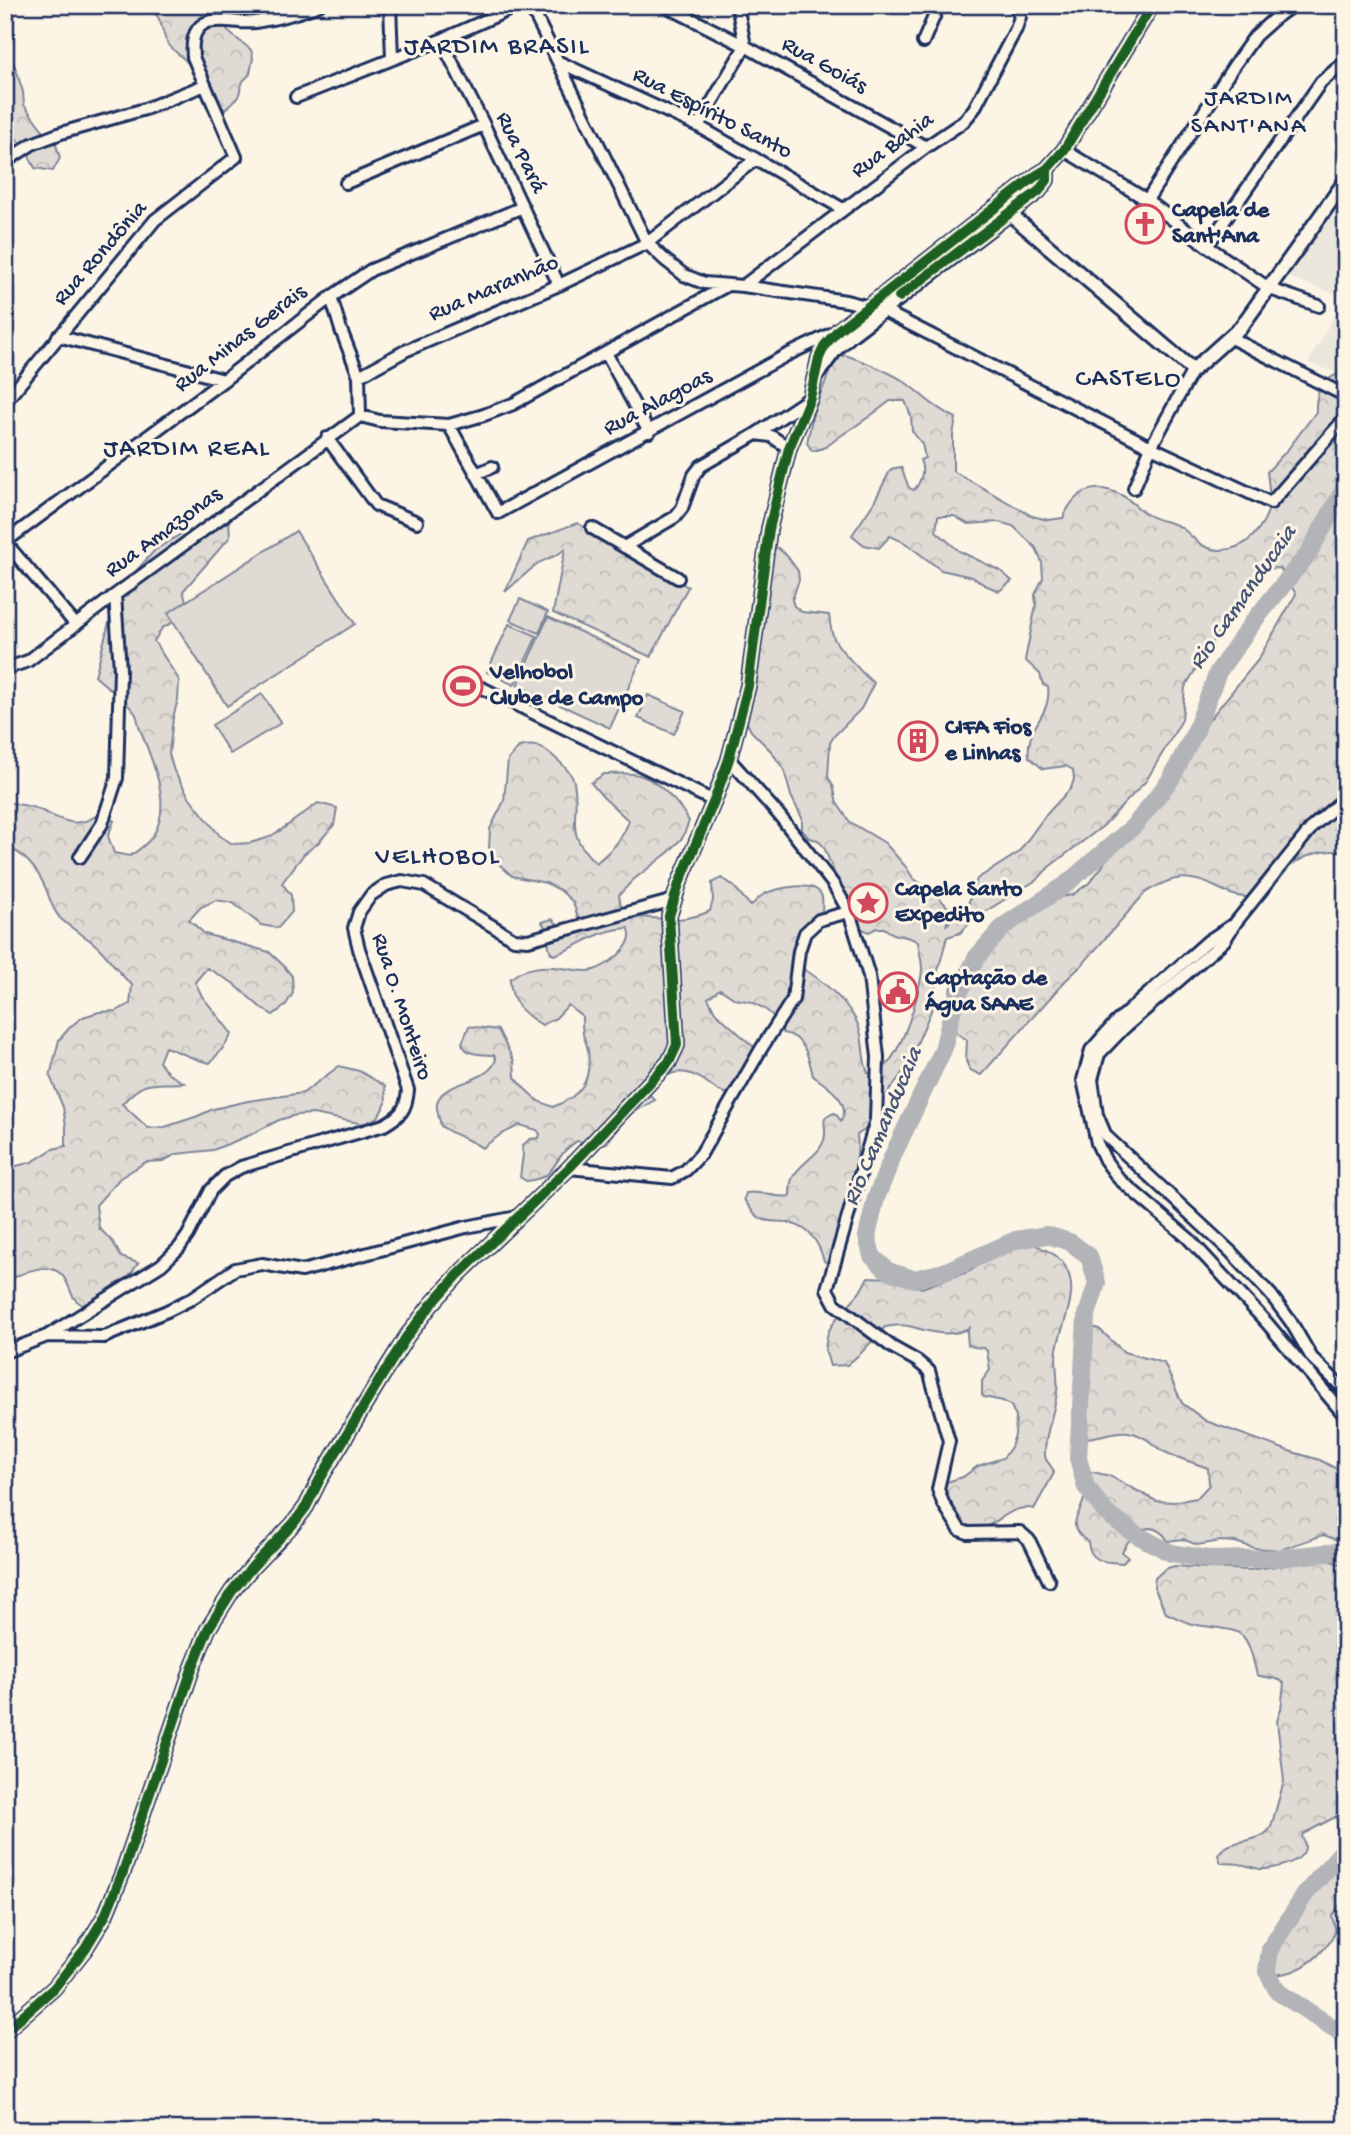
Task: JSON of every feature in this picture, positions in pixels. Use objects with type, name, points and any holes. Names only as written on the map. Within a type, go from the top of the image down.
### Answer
[{"type":"street","name":"Rua Rondônia","points":[[5,402],[155,220],[236,157],[192,57],[192,40],[198,29],[205,23],[216,21],[252,22],[286,16],[318,5]]},
{"type":"street","points":[[390,5],[392,58]]},
{"type":"street","points":[[296,97],[441,40],[520,5]]},
{"type":"street","points":[[530,5],[647,243],[684,275],[704,283],[743,286],[883,310],[1151,447],[1271,503],[1346,417]]},
{"type":"street","name":"Rua Goiás","points":[[664,5],[745,46],[926,147]]},
{"type":"street","points":[[698,126],[745,46],[737,5]]},
{"type":"street","points":[[923,42],[939,5]]},
{"type":"street","name":"Rua Bahia","points":[[743,286],[963,122],[974,109],[1016,29],[1020,18],[1015,5]]},
{"type":"street","points":[[5,2031],[54,1988],[85,1949],[104,1916],[123,1871],[192,1669],[208,1629],[232,1591],[306,1507],[320,1479],[407,1336],[458,1275],[569,1168],[669,1062],[677,1045],[669,916],[729,759],[748,686],[769,528],[789,448],[817,375],[836,349],[843,334],[869,306],[1005,209],[1039,191],[1046,180],[1048,169],[1065,150],[1152,5]]},
{"type":"street","points":[[1147,200],[1255,36],[1293,5]]},
{"type":"street","name":"Rua Pará","points":[[441,40],[559,285]]},
{"type":"street","points":[[1207,246],[1321,82],[1346,61]]},
{"type":"street","name":"Rua Espírito Santo","points":[[559,62],[698,126],[843,209]]},
{"type":"street","points":[[5,162],[32,144],[145,109],[205,85]]},
{"type":"street","points":[[346,183],[484,125]]},
{"type":"street","points":[[1065,150],[1147,200],[1270,289],[1319,306]]},
{"type":"street","name":"Rua Maranhão","points":[[359,376],[405,351],[559,285],[647,243],[757,159]]},
{"type":"street","points":[[1133,488],[1151,447],[1193,370],[1241,327],[1346,180]]},
{"type":"street","name":"Rua Minas Gerais","points":[[5,542],[224,380],[331,296],[372,270],[523,207]]},
{"type":"street","points":[[843,334],[883,310],[1005,209]]},
{"type":"street","points":[[1005,209],[1193,370]]},
{"type":"street","points":[[331,296],[359,376],[360,416],[380,421],[449,425],[513,404],[727,285]]},
{"type":"street","name":"Rua Alagoas","points":[[476,474],[498,513],[785,356],[843,334]]},
{"type":"street","points":[[58,336],[224,380]]},
{"type":"street","points":[[1229,337],[1346,396]]},
{"type":"street","points":[[606,353],[649,432]]},
{"type":"street","points":[[624,547],[676,517],[694,475],[701,466],[810,398]]},
{"type":"street","name":"Rua Amazonas","points":[[5,669],[28,662],[360,416]]},
{"type":"street","points":[[449,425],[476,474],[492,467]]},
{"type":"street","points":[[756,434],[771,436],[789,448]]},
{"type":"street","points":[[327,438],[376,505],[417,522]]},
{"type":"street","points":[[592,528],[677,578]]},
{"type":"street","points":[[5,542],[76,625]]},
{"type":"street","points":[[80,857],[102,824],[117,778],[120,670],[115,595]]},
{"type":"street","points":[[482,688],[714,801]]},
{"type":"street","points":[[729,759],[779,815],[833,884],[849,912],[869,976],[878,1057],[876,1120],[827,1289],[835,1304],[929,1371],[949,1441],[938,1489],[960,1531],[1020,1532],[1029,1540],[1049,1581]]},
{"type":"street","points":[[1346,797],[1313,826],[1236,922],[1224,941],[1099,1054],[1092,1079],[1097,1115],[1106,1136],[1231,1252],[1278,1304],[1312,1358],[1346,1391]]},
{"type":"street","name":"Rua O. Monteiro","points":[[47,1336],[161,1265],[179,1248],[211,1190],[225,1176],[241,1167],[384,1125],[399,1116],[407,1105],[408,1090],[354,928],[359,912],[371,895],[386,885],[402,881],[424,885],[514,939],[528,940],[674,900]]},
{"type":"street","points":[[569,1168],[672,1178],[686,1170],[701,1154],[793,999],[799,951],[805,933],[819,920],[849,912]]},
{"type":"street","points":[[1236,922],[1208,941],[1115,1023],[1091,1050],[1083,1080],[1097,1143],[1119,1179],[1196,1247],[1267,1323],[1346,1417]]},
{"type":"street","points":[[1105,1160],[1106,1136]]},
{"type":"street","points":[[5,1352],[47,1336],[104,1337],[167,1311],[235,1269],[262,1264],[302,1271],[466,1227],[517,1217]]},
{"type":"shaded area","points":[[1346,191],[1346,298],[1288,277]]},
{"type":"shaded area","points":[[1346,303],[1346,376],[1308,363],[1333,317]]},
{"type":"green space","points":[[125,5],[218,5],[219,19],[233,36],[251,50],[253,58],[250,74],[243,81],[238,97],[226,109],[210,103],[189,64],[167,42],[157,15],[147,7]]},
{"type":"green space","points":[[5,53],[14,64],[23,92],[24,105],[55,141],[60,158],[53,171],[35,168],[5,123]]},
{"type":"green space","points":[[845,355],[895,376],[956,418],[953,471],[1032,516],[1048,520],[1063,518],[1080,495],[1095,489],[1104,489],[1123,496],[1156,519],[1179,526],[1201,544],[1217,550],[1243,544],[1260,528],[1269,506],[1267,472],[1316,412],[1317,397],[1322,386],[1331,377],[1346,371],[1346,852],[1325,852],[1306,857],[1289,867],[1261,891],[1250,896],[1235,896],[1190,878],[1164,883],[1145,893],[981,1075],[970,1070],[966,1061],[967,1040],[952,1030],[945,1020],[951,987],[978,955],[1007,931],[1010,926],[1005,920],[1012,911],[1028,903],[1072,895],[1089,883],[1114,845],[1180,766],[1203,727],[1258,660],[1296,594],[1280,568],[1263,569],[1232,609],[1185,687],[1182,720],[1146,781],[1103,826],[1049,867],[1038,879],[975,918],[960,933],[947,937],[936,978],[933,1006],[908,1065],[879,1105],[866,1129],[857,1135],[857,1159],[839,1226],[837,1258],[830,1265],[824,1261],[815,1240],[805,1230],[792,1224],[762,1219],[744,1199],[746,1193],[752,1192],[790,1196],[795,1173],[816,1153],[823,1142],[825,1119],[835,1113],[841,1121],[844,1114],[841,1101],[813,1076],[801,1043],[783,1033],[779,1021],[752,1002],[735,999],[720,989],[708,998],[715,1012],[757,1050],[759,1059],[739,1072],[736,1087],[729,1094],[688,1073],[667,1076],[648,1093],[655,1100],[628,1115],[607,1143],[597,1146],[585,1160],[582,1155],[585,1142],[577,1141],[565,1151],[546,1175],[535,1180],[526,1181],[520,1177],[522,1146],[530,1139],[539,1138],[537,1130],[520,1125],[482,1148],[441,1126],[437,1104],[446,1090],[484,1074],[496,1059],[494,1055],[475,1054],[464,1047],[462,1043],[469,1026],[498,1030],[514,1061],[515,1077],[538,1101],[553,1107],[571,1098],[582,1086],[588,1070],[588,1048],[583,1034],[582,1016],[568,1005],[556,1018],[542,1025],[515,1001],[510,979],[528,969],[542,967],[594,970],[614,959],[629,941],[628,928],[617,929],[554,955],[551,953],[542,922],[552,919],[562,928],[581,927],[573,902],[560,890],[546,883],[512,876],[497,862],[489,848],[490,829],[504,801],[508,760],[519,747],[525,746],[536,746],[546,751],[564,766],[572,777],[576,795],[576,833],[579,842],[596,863],[616,844],[629,821],[591,783],[604,774],[633,774],[649,779],[669,795],[689,821],[683,837],[669,852],[633,880],[619,895],[622,914],[625,917],[678,919],[710,911],[713,900],[712,883],[721,878],[735,887],[751,906],[764,894],[777,889],[796,886],[819,891],[822,897],[822,915],[806,930],[802,968],[828,987],[851,1012],[860,1031],[868,1073],[878,1072],[897,1049],[912,1013],[921,980],[918,942],[884,928],[869,932],[854,925],[840,896],[824,847],[802,830],[802,818],[791,796],[784,770],[771,751],[751,731],[741,711],[758,596],[758,561],[765,551],[773,547],[787,556],[798,571],[799,580],[792,600],[794,606],[802,612],[829,615],[836,642],[874,683],[861,709],[830,743],[828,777],[833,785],[837,803],[850,822],[885,843],[913,878],[951,910],[946,926],[958,911],[968,904],[977,879],[1018,853],[1045,816],[1071,788],[1073,770],[1066,766],[1043,769],[1029,757],[1031,737],[1048,697],[1048,687],[1043,685],[1040,674],[1025,660],[1036,605],[1035,595],[1043,578],[1042,563],[1036,548],[1013,526],[998,522],[968,524],[954,516],[938,516],[936,531],[959,551],[1001,571],[1012,581],[999,591],[972,577],[941,570],[904,542],[890,536],[879,548],[864,545],[852,535],[873,504],[891,469],[901,467],[909,488],[914,490],[922,476],[920,460],[925,458],[922,444],[912,431],[911,416],[905,401],[890,401],[829,445],[812,451],[807,443],[813,413],[835,358]]},
{"type":"green space","points":[[229,520],[230,537],[183,591],[188,607],[176,621],[162,628],[154,641],[179,680],[169,754],[174,771],[190,798],[220,836],[233,844],[267,838],[318,803],[337,808],[334,825],[304,854],[282,883],[291,895],[292,912],[278,928],[261,925],[233,903],[216,900],[201,907],[189,920],[205,934],[269,952],[292,976],[293,993],[285,1006],[273,1015],[233,983],[207,968],[195,982],[202,996],[232,1034],[224,1047],[210,1063],[165,1047],[159,1062],[169,1074],[184,1083],[143,1086],[122,1104],[148,1128],[165,1127],[213,1109],[303,1093],[339,1066],[359,1071],[385,1086],[386,1103],[378,1117],[364,1124],[313,1114],[296,1115],[213,1150],[177,1154],[163,1161],[146,1162],[120,1178],[96,1205],[99,1228],[113,1242],[121,1257],[138,1263],[115,1290],[84,1306],[74,1297],[60,1273],[53,1269],[36,1269],[5,1284],[5,1169],[32,1162],[53,1149],[66,1146],[63,1107],[50,1076],[59,1040],[83,1017],[116,1011],[130,1004],[132,985],[99,948],[60,918],[35,869],[18,853],[5,846],[5,802],[34,808],[62,820],[77,823],[100,813],[114,821],[108,836],[114,853],[130,856],[152,837],[159,822],[161,795],[137,716],[95,676],[117,592],[155,550],[181,534],[212,521]]},
{"type":"green space","points":[[577,523],[688,587],[651,657],[553,613],[565,549],[538,563],[505,592],[528,541]]},
{"type":"green space","points":[[296,531],[355,624],[227,706],[168,613]]},
{"type":"green space","points":[[520,599],[548,612],[539,633],[510,620]]},
{"type":"green space","points":[[548,617],[641,660],[610,728],[517,685]]},
{"type":"green space","points":[[509,624],[537,636],[514,685],[487,672]]},
{"type":"green space","points":[[262,694],[281,723],[230,754],[212,725]]},
{"type":"green space","points":[[648,695],[685,711],[674,734],[638,718]]},
{"type":"green space","points":[[1025,1240],[1062,1261],[1071,1286],[1069,1307],[1057,1349],[1057,1392],[1045,1447],[1045,1458],[1054,1473],[1034,1509],[1017,1509],[988,1526],[972,1530],[949,1518],[941,1510],[936,1498],[943,1483],[963,1477],[978,1466],[1003,1458],[1011,1447],[1016,1417],[1011,1406],[982,1395],[982,1381],[990,1370],[987,1351],[968,1345],[969,1328],[946,1334],[897,1325],[885,1327],[847,1365],[830,1366],[825,1349],[828,1332],[860,1292],[868,1277],[890,1278],[922,1288],[970,1271],[1008,1241]]},
{"type":"green space","points":[[1086,1329],[1099,1329],[1124,1352],[1164,1363],[1182,1403],[1206,1421],[1320,1460],[1346,1474],[1346,1543],[1323,1535],[1280,1550],[1221,1541],[1197,1545],[1183,1539],[1168,1541],[1161,1533],[1149,1528],[1128,1542],[1122,1552],[1128,1557],[1123,1563],[1095,1558],[1088,1542],[1076,1529],[1076,1518],[1085,1491],[1080,1469],[1110,1476],[1156,1501],[1174,1502],[1197,1498],[1209,1485],[1208,1468],[1167,1453],[1135,1434],[1121,1432],[1088,1438],[1074,1436],[1078,1372]]},
{"type":"green space","points":[[1325,1559],[1346,1566],[1346,1814],[1303,1834],[1304,1851],[1288,1864],[1262,1869],[1221,1863],[1218,1855],[1223,1849],[1260,1837],[1271,1827],[1284,1781],[1277,1721],[1284,1683],[1257,1675],[1249,1647],[1240,1634],[1185,1622],[1166,1613],[1154,1587],[1155,1578],[1165,1569],[1174,1566],[1249,1570]]},
{"type":"green space","points":[[1346,1855],[1346,1897],[1332,1916],[1336,1931],[1312,1961],[1295,1970],[1276,1975],[1274,1961],[1284,1927],[1308,1893]]},
{"type":"waterway","name":"Rio Camanducaia","points":[[1346,486],[1308,554],[1253,622],[1218,672],[1196,730],[1171,779],[1135,825],[1064,886],[1004,926],[976,958],[954,1004],[943,1050],[894,1153],[876,1198],[867,1236],[872,1256],[888,1271],[914,1279],[944,1272],[1016,1240],[1047,1235],[1070,1242],[1089,1256],[1097,1283],[1086,1318],[1078,1458],[1086,1487],[1106,1513],[1135,1534],[1171,1553],[1214,1560],[1277,1558],[1346,1551]]},
{"type":"waterway","name":"Rio Camanducaia","points":[[1346,1847],[1306,1893],[1270,1949],[1267,1971],[1278,1992],[1346,2036]]},
{"type":"cycle path","points":[[5,2031],[54,1988],[85,1949],[105,1916],[123,1872],[192,1669],[208,1629],[232,1591],[306,1507],[382,1376],[407,1336],[431,1305],[458,1275],[569,1168],[669,1062],[677,1045],[669,916],[729,759],[748,686],[769,529],[789,448],[810,398],[819,358],[825,345],[838,330],[1047,169],[1064,150],[1152,5]]},
{"type":"cycle path","points":[[899,297],[1039,191],[1047,180],[1047,169]]},
{"type":"place","name":"Capela de Sant'Ana","points":[[1145,224]]},
{"type":"place","name":"Velhobol Clube de Campo","points":[[463,686]]},
{"type":"place","name":"CIFA Fios e Linhas","points":[[918,741]]},
{"type":"place","name":"Capela Santo Expedito","points":[[868,903]]},
{"type":"place","name":"Captação de Água SAAE","points":[[898,992]]},
{"type":"district","name":"JARDIM BRASIL","points":[[497,48]]},
{"type":"district","name":"JARDIM SANT'ANA","points":[[1249,113]]},
{"type":"district","name":"CASTELO","points":[[1129,380]]},
{"type":"district","name":"JARDIM REAL","points":[[187,450]]},
{"type":"district","name":"VELHOBOL","points":[[438,858]]}]
